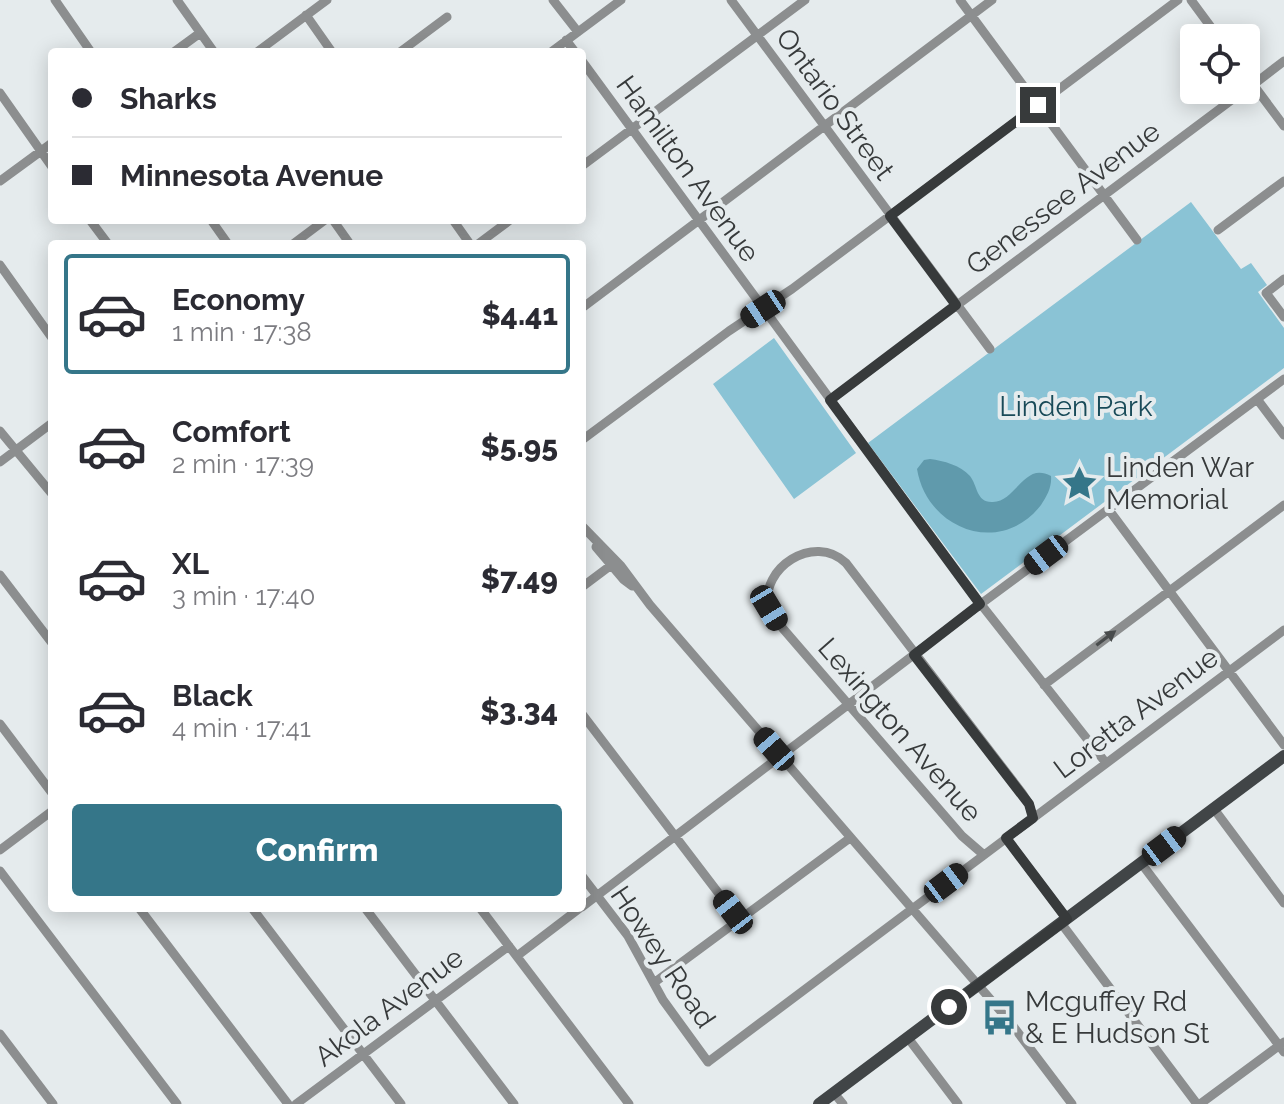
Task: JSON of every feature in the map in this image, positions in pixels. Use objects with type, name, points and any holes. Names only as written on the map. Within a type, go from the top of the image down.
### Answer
[{"type":"main road","points":[[819,1104],[1284,756]]},
{"type":"street","points":[[55,0],[88,48]]},
{"type":"street","points":[[262,48],[327,0]]},
{"type":"street","points":[[553,0],[578,32]]},
{"type":"street","points":[[556,48],[621,0]]},
{"type":"street","name":"Ontario Street","points":[[731,0],[990,349]]},
{"type":"street","points":[[586,163],[805,0]]},
{"type":"street","points":[[960,0],[1137,240]]},
{"type":"street","points":[[586,305],[992,0]]},
{"type":"street","points":[[586,437],[890,216],[1178,0]]},
{"type":"street","points":[[1191,0],[1209,24]]},
{"type":"street","points":[[179,1],[211,48]]},
{"type":"street","points":[[306,15],[329,48]]},
{"type":"street","points":[[405,48],[447,17]]},
{"type":"street","points":[[179,48],[200,33]]},
{"type":"street","points":[[566,40],[572,48]]},
{"type":"street","name":"Genessee Avenue","points":[[1260,79],[1284,61]]},
{"type":"street","name":"Hamilton Avenue","points":[[586,67],[980,604],[1106,763]]},
{"type":"street","points":[[0,93],[48,161]]},
{"type":"street","points":[[1260,101],[1284,126]]},
{"type":"street","name":"Genessee Avenue","points":[[830,400],[1226,104]]},
{"type":"street","points":[[0,181],[48,146]]},
{"type":"street","points":[[1218,230],[1284,181]]},
{"type":"street","points":[[298,240],[320,224]]},
{"type":"street","points":[[483,240],[505,224]]},
{"type":"street","points":[[0,265],[48,332]]},
{"type":"street","points":[[1284,279],[1266,293],[1284,317]]},
{"type":"street","points":[[586,903],[980,604],[1284,379]]},
{"type":"street","points":[[1257,399],[1284,435]]},
{"type":"street","points":[[0,462],[48,426]]},
{"type":"street","points":[[0,431],[48,489]]},
{"type":"street","points":[[1044,685],[1284,505]]},
{"type":"street","points":[[1109,510],[1284,745]]},
{"type":"street","points":[[586,531],[1010,1022],[1072,1104]]},
{"type":"street","name":"Lexington Avenue","points":[[914,655],[846,563],[831,552],[814,550],[799,555],[776,574],[769,589],[769,608],[779,624],[962,836],[984,855]]},
{"type":"street","points":[[586,584],[614,563]]},
{"type":"street","points":[[0,575],[48,638]]},
{"type":"street","name":"Loretta Avenue","points":[[708,1062],[1284,630]]},
{"type":"street","points":[[914,655],[1022,793],[1033,818]]},
{"type":"street","points":[[586,719],[739,920]]},
{"type":"street","points":[[0,724],[48,788]]},
{"type":"street","points":[[1214,809],[1284,903]]},
{"type":"street","points":[[0,850],[48,814]]},
{"type":"street","points":[[655,982],[850,838]]},
{"type":"street","name":"Lexington Avenue","points":[[1006,838],[1198,1104]]},
{"type":"street","points":[[1141,863],[1282,1047],[1198,1104]]},
{"type":"street","points":[[0,871],[177,1104]]},
{"type":"street","name":"Howey Road","points":[[586,881],[628,936],[663,1000],[708,1062]]},
{"type":"street","points":[[142,912],[288,1104]]},
{"type":"street","points":[[255,912],[401,1104]]},
{"type":"street","points":[[368,912],[514,1104]]},
{"type":"street","points":[[483,912],[629,1104]]},
{"type":"street","points":[[517,956],[574,912]]},
{"type":"street","name":"Akola Avenue","points":[[296,1104],[509,946]]},
{"type":"street","points":[[0,1036],[53,1104]]},
{"type":"street","points":[[908,1038],[958,1104]]},
{"type":"street","points":[[834,1093],[843,1104]]},
{"type":"green space","name":"Linden Park","points":[[1191,202],[1241,269],[1251,263],[1267,285],[1258,292],[1284,328],[1284,368],[981,594],[868,443]]},
{"type":"green space","points":[[774,338],[856,453],[794,499],[713,384]]},
{"type":"shaded area","points":[[924,460],[952,464],[966,472],[980,497],[987,502],[1001,500],[1034,474],[1051,476],[1051,484],[1041,505],[1025,521],[1006,530],[987,533],[950,521],[935,508],[924,490],[917,469]]},
{"type":"place","name":"Linden War Memorial","points":[[1080,483]]},
{"type":"place","name":"Mcguffey Rd & E Hudson St","points":[[999,1017]]},
{"type":"route","points":[[949,1007],[1067,919],[1006,838],[1033,818],[1029,804],[914,655],[980,604],[830,400],[956,305],[890,216],[1038,105]]}]
